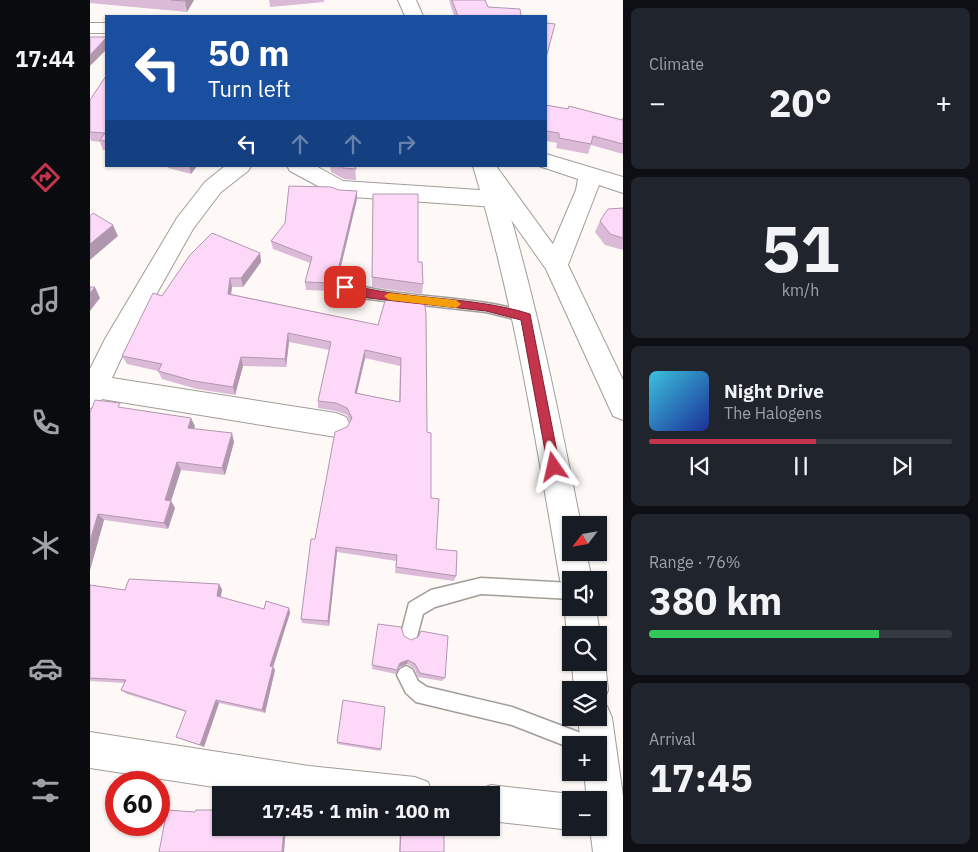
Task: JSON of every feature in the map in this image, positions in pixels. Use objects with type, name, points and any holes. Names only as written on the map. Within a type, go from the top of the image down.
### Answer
[{"type":"street","points":[[407,0],[414,15]]},
{"type":"street","points":[[90,28],[105,28]]},
{"type":"street","points":[[547,161],[623,185]]},
{"type":"street","points":[[239,167],[213,187],[186,224],[114,346],[92,392],[336,425]]},
{"type":"street","points":[[300,167],[339,188],[495,199]]},
{"type":"street","points":[[484,167],[495,199],[526,317],[574,571]]},
{"type":"street","points":[[485,167],[556,265],[623,408]]},
{"type":"street","points":[[556,265],[587,190],[590,175]]},
{"type":"street","points":[[90,750],[328,786]]},
{"type":"street","points":[[500,804],[562,811]]},
{"type":"street","points":[[607,831],[612,852]]},
{"type":"lane","points":[[345,287],[368,294],[486,307],[526,317]]},
{"type":"lane","points":[[410,634],[415,609],[431,599],[481,586],[562,590]]},
{"type":"lane","points":[[406,676],[412,687],[423,695],[512,716],[581,736]]},
{"type":"building","points":[[452,0],[485,0],[488,7],[520,9],[521,15],[458,15]]},
{"type":"building","points":[[547,23],[555,24],[547,54]]},
{"type":"building","points":[[90,37],[105,37],[105,39],[90,55]]},
{"type":"building","points":[[105,78],[105,133],[90,132],[90,100]]},
{"type":"building","points":[[547,105],[568,109],[569,106],[622,120],[623,118],[623,144],[593,136],[591,144],[559,138],[559,133],[547,131]]},
{"type":"building","points":[[105,133],[105,141],[100,140]]},
{"type":"building","points":[[342,167],[355,167],[356,169]]},
{"type":"building","points":[[289,186],[331,187],[339,190],[357,191],[335,283],[305,282],[312,257],[271,241],[285,223]]},
{"type":"building","points":[[373,194],[418,194],[418,262],[422,262],[423,284],[372,277]]},
{"type":"building","points":[[623,208],[623,238],[610,234],[600,221],[608,209]]},
{"type":"building","points":[[93,213],[113,225],[90,244],[90,216]]},
{"type":"building","points":[[212,233],[260,253],[241,278],[230,278],[228,294],[378,325],[387,294],[424,298],[426,314],[427,432],[431,433],[431,498],[439,499],[436,549],[457,551],[456,576],[396,567],[397,555],[336,547],[328,621],[301,619],[311,539],[315,539],[335,432],[347,427],[352,418],[347,408],[336,403],[318,401],[331,342],[288,333],[285,359],[241,357],[233,387],[194,381],[158,371],[162,364],[122,356],[153,293],[162,296],[190,255]],"holes":[[[365,350],[401,358],[400,402],[355,393]]]},
{"type":"building","points":[[95,400],[120,403],[118,407],[191,418],[188,428],[232,433],[222,468],[177,462],[165,500],[171,501],[164,523],[98,514],[90,541],[90,413]]},
{"type":"building","points":[[129,579],[219,584],[217,596],[264,609],[266,601],[289,608],[270,666],[273,667],[262,710],[216,700],[200,745],[176,737],[186,711],[121,690],[126,680],[90,678],[90,585],[125,590]]},
{"type":"building","points":[[378,624],[401,627],[404,636],[411,640],[418,637],[421,631],[448,636],[445,678],[420,673],[415,664],[408,660],[400,663],[397,670],[372,665]]},
{"type":"building","points":[[343,700],[385,707],[381,749],[337,742]]},
{"type":"building","points":[[170,810],[195,812],[196,810],[212,810],[212,836],[283,836],[282,852],[159,852],[162,836],[170,836]]},
{"type":"building","points":[[401,836],[444,836],[444,852],[400,852]]},
{"type":"slow traffic","points":[[389,296],[456,304]]},
{"type":"route","points":[[345,287],[368,294],[486,307],[526,317],[554,467]]}]
